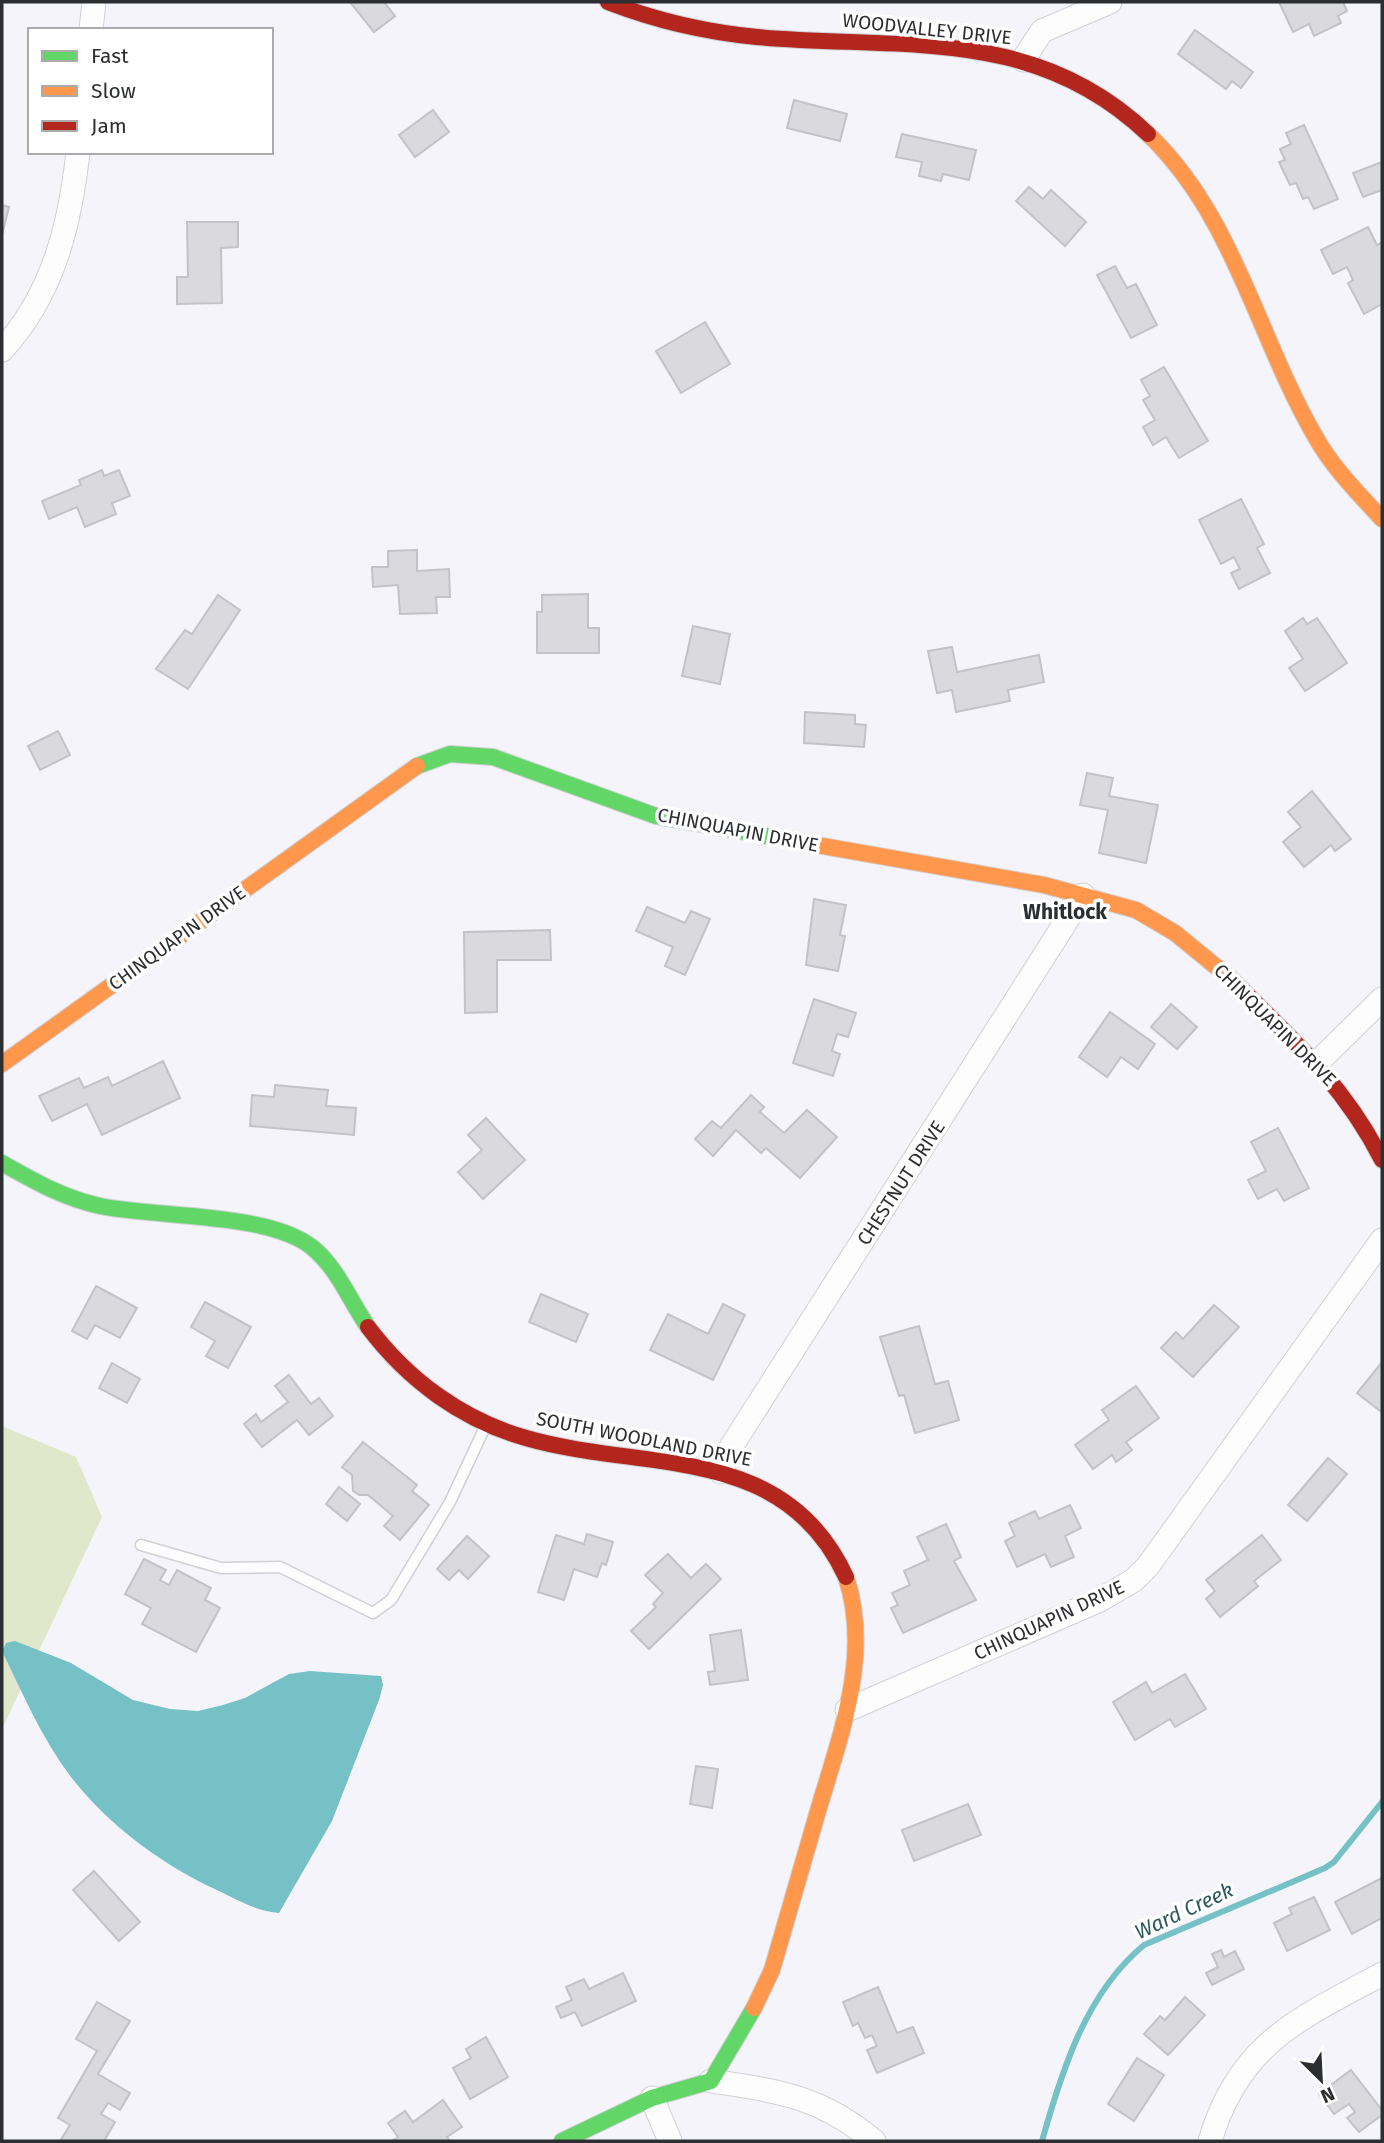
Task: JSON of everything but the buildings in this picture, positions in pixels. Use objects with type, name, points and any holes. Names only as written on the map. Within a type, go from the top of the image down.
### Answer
[{"type":"street","points":[[91,28],[94,2]]},
{"type":"street","name":"WOODVALLEY DRIVE","points":[[608,2],[682,27],[734,34],[946,47],[1023,60],[1066,77],[1118,108],[1174,161],[1213,218],[1315,438],[1382,519]]},
{"type":"street","points":[[1023,60],[1042,32],[1110,2]]},
{"type":"street","points":[[2,349],[26,324],[54,269],[68,219],[78,154]]},
{"type":"street","name":"CHINQUAPIN DRIVE","points":[[2,1065],[411,768],[450,754],[494,757],[656,816],[1083,895],[1136,910],[1175,933],[1232,979],[1317,1063],[1362,1120],[1382,1160]]},
{"type":"street","name":"CHESTNUT DRIVE","points":[[721,1472],[732,1447],[1083,895]]},
{"type":"street","points":[[1317,1063],[1382,999]]},
{"type":"street","name":"SOUTH WOODLAND DRIVE","points":[[2,1163],[54,1192],[87,1203],[273,1228],[302,1240],[324,1257],[375,1338],[411,1377],[445,1402],[486,1424],[538,1440],[746,1478],[782,1497],[816,1528],[838,1559],[853,1595],[858,1637],[856,1668],[847,1710],[772,1970],[744,2030],[711,2081]]},
{"type":"street","name":"CHINQUAPIN DRIVE","points":[[847,1710],[1100,1600],[1134,1580],[1148,1566],[1382,1240]]},
{"type":"street","points":[[1210,2141],[1220,2107],[1238,2077],[1266,2043],[1295,2021],[1382,1974]]},
{"type":"street","points":[[562,2141],[652,2098],[711,2081],[785,2093],[820,2104],[848,2120],[874,2141]]},
{"type":"street","points":[[652,2098],[670,2141]]},
{"type":"lane","points":[[141,1545],[221,1568],[279,1567],[373,1614],[391,1600],[437,1524],[486,1424]]},
{"type":"green space","points":[[2,1426],[76,1457],[102,1517],[2,1729]]},
{"type":"water","points":[[15,1641],[71,1663],[133,1700],[170,1709],[198,1711],[223,1705],[245,1698],[289,1674],[310,1671],[381,1676],[383,1685],[379,1700],[332,1821],[279,1913],[248,1905],[178,1870],[139,1843],[102,1812],[71,1777],[34,1716],[2,1651],[6,1643]]},
{"type":"waterway","name":"Ward Creek","points":[[1042,2141],[1058,2087],[1079,2034],[1106,1986],[1124,1964],[1144,1945],[1325,1868],[1334,1862],[1382,1802]]},
{"type":"traffic: fast","points":[[417,766],[450,754],[493,757],[656,816],[817,845]]},
{"type":"traffic: fast","points":[[2,1163],[61,1194],[86,1203],[124,1210],[242,1222],[294,1236],[322,1256],[368,1327]]},
{"type":"traffic: fast","points":[[562,2141],[652,2098],[711,2081],[754,2008]]},
{"type":"traffic: slow","points":[[1148,134],[1177,166],[1223,239],[1295,398],[1322,447],[1382,519]]},
{"type":"traffic: slow","points":[[2,1064],[417,766]]},
{"type":"traffic: slow","points":[[817,845],[1044,885],[1136,910],[1175,933],[1230,978]]},
{"type":"traffic: slow","points":[[754,2008],[772,1970],[850,1695],[856,1636],[846,1577]]},
{"type":"traffic: jam","points":[[608,2],[663,20],[738,35],[914,45],[964,50],[1012,59],[1059,75],[1104,99],[1148,134]]},
{"type":"traffic: jam","points":[[1230,978],[1294,1041],[1333,1085],[1351,1108],[1382,1160]]},
{"type":"traffic: jam","points":[[368,1327],[419,1381],[438,1396],[480,1421],[526,1438],[571,1448],[663,1461],[707,1470],[749,1483],[786,1503],[819,1534],[846,1577]]},
{"type":"district","name":"Whitlock","points":[[1065,912]]}]
